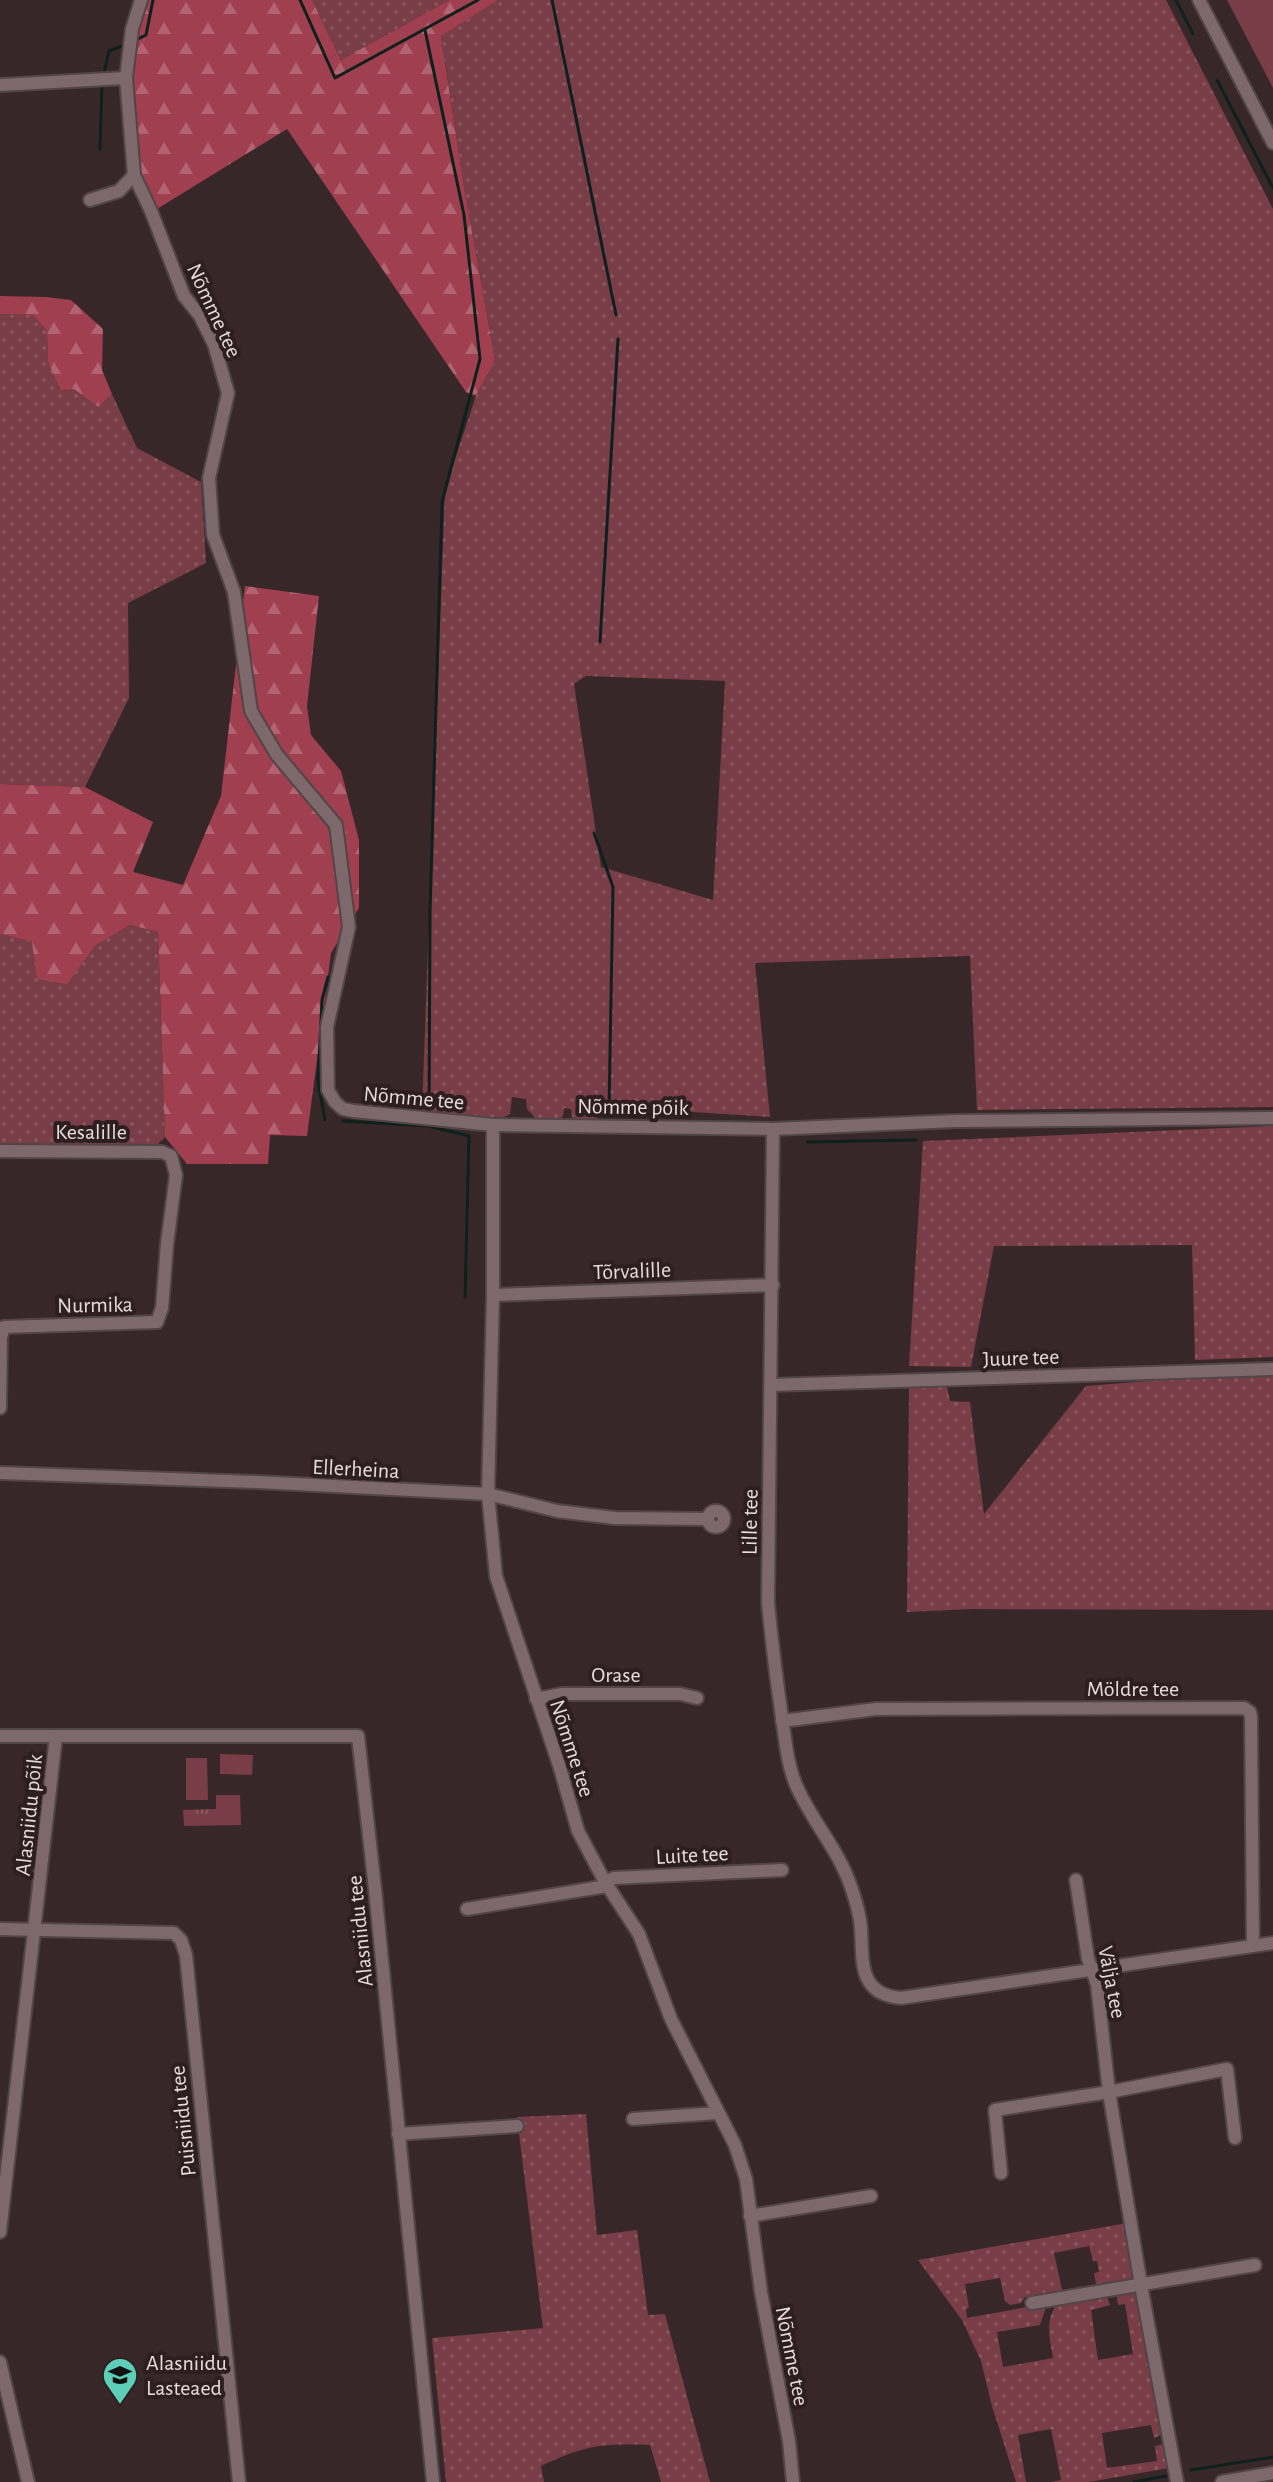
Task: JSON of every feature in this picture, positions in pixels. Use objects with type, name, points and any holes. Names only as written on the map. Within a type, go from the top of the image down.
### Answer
[{"type":"street","name":"Nõmme tee","points":[[141,0],[132,29],[126,78],[134,175],[184,296],[200,316],[214,344],[228,393],[209,478],[213,535],[234,592],[251,711],[277,755],[336,825],[349,927],[327,1027],[328,1090],[343,1109],[493,1125],[488,1494],[496,1576],[578,1831],[606,1884],[639,1934],[671,2019],[739,2157],[746,2179],[761,2292],[789,2441],[793,2482]]},
{"type":"street","points":[[1199,0],[1273,143]]},
{"type":"street","points":[[0,85],[126,78]]},
{"type":"street","points":[[90,200],[119,191],[134,175]]},
{"type":"street","points":[[773,1129],[955,1121],[1273,1118]]},
{"type":"street","name":"Nõmme põik","points":[[493,1125],[773,1129]]},
{"type":"street","name":"Lille tee","points":[[773,1129],[768,1603],[774,1671],[794,1782],[850,1884],[861,1925],[863,1971],[869,1983],[879,1993],[901,1998],[1273,1943]]},
{"type":"street","name":"Kesalille","points":[[0,1151],[162,1152],[171,1156],[175,1164]]},
{"type":"street","name":"Nurmika","points":[[0,1408],[2,1326],[157,1322],[162,1308],[175,1164]]},
{"type":"street","name":"Tõrvalille","points":[[493,1295],[773,1285]]},
{"type":"street","name":"Juure tee","points":[[771,1385],[1273,1369]]},
{"type":"street","name":"Ellerheina","points":[[0,1472],[488,1494],[557,1511],[615,1518],[708,1519]]},
{"type":"street","name":"Orase","points":[[536,1699],[562,1694],[680,1694],[697,1698]]},
{"type":"street","name":"Möldre tee","points":[[782,1721],[876,1709],[1244,1708],[1251,1717],[1253,1945]]},
{"type":"street","name":"Alasniidu tee","points":[[0,1736],[358,1736],[432,2480]]},
{"type":"street","name":"Alasniidu põik","points":[[0,2232],[56,1736]]},
{"type":"street","name":"Luite tee","points":[[606,1884],[614,1878],[782,1870]]},
{"type":"street","name":"Välja tee","points":[[1076,1880],[1088,1959],[1097,1984],[1109,2092],[1177,2482]]},
{"type":"street","points":[[467,1909],[606,1884]]},
{"type":"street","name":"Puisniidu tee","points":[[0,1929],[174,1933],[181,1940],[186,1955],[239,2482]]},
{"type":"street","points":[[1001,2173],[995,2110],[1227,2069],[1235,2138]]},
{"type":"street","points":[[633,2119],[718,2113]]},
{"type":"street","points":[[398,2134],[517,2126]]},
{"type":"street","points":[[750,2216],[871,2196]]},
{"type":"street","points":[[1032,2303],[1255,2265]]},
{"type":"street","points":[[0,2362],[28,2482]]},
{"type":"street","points":[[1222,2482],[1273,2473]]},
{"type":"street","points":[[418,2482],[432,2480]]},
{"type":"green space","points":[[146,0],[312,0],[341,60],[449,0],[498,0],[441,36],[495,360],[476,396],[466,392],[287,129],[157,209],[139,172],[132,78],[137,31]]},
{"type":"green space","points":[[312,0],[449,0],[341,60]]},
{"type":"green space","points":[[498,0],[1166,0],[1273,209],[1273,1107],[977,1110],[970,956],[755,963],[770,1117],[598,1106],[597,1119],[576,1120],[572,1117],[571,1109],[564,1108],[559,1120],[536,1119],[527,1109],[526,1099],[512,1097],[510,1114],[500,1119],[422,1111],[445,489],[476,396],[495,360],[441,35]],"holes":[[[586,676],[725,681],[713,900],[601,867],[574,684]]]},
{"type":"green space","points":[[1227,0],[1273,0],[1273,88]]},
{"type":"green space","points":[[0,296],[71,300],[103,329],[102,370],[112,394],[98,407],[74,389],[61,390],[48,362],[47,331],[33,315],[0,314]]},
{"type":"green space","points":[[0,314],[33,315],[47,331],[48,362],[74,389],[98,407],[112,394],[137,448],[201,482],[206,563],[128,603],[129,698],[85,787],[0,784]]},
{"type":"green space","points":[[245,586],[319,596],[307,706],[311,735],[341,771],[359,840],[359,908],[331,953],[307,1136],[270,1135],[268,1164],[187,1164],[165,1137],[158,932],[130,925],[95,946],[67,984],[37,979],[32,942],[0,934],[0,784],[85,787],[153,822],[133,872],[183,885],[221,796]]},
{"type":"green space","points":[[130,925],[158,932],[165,1137],[158,1144],[0,1146],[0,934],[32,942],[67,983],[95,946]]},
{"type":"green space","points":[[1273,1126],[1273,1357],[1195,1360],[1192,1245],[994,1246],[971,1367],[909,1366],[923,1141]]},
{"type":"green space","points":[[1273,1375],[1273,1610],[972,1609],[907,1612],[909,1388],[947,1386],[950,1401],[970,1402],[984,1514],[1086,1386],[1196,1377]]},
{"type":"green space","points":[[220,1754],[253,1755],[252,1775],[220,1774]]},
{"type":"green space","points":[[186,1758],[207,1758],[208,1800],[186,1800]]},
{"type":"green space","points":[[216,1795],[240,1795],[241,1825],[184,1826],[183,1810],[216,1809]]},
{"type":"green space","points":[[586,2114],[597,2235],[637,2230],[648,2315],[665,2314],[710,2482],[661,2482],[650,2445],[633,2444],[594,2447],[556,2459],[541,2466],[544,2482],[446,2482],[432,2338],[543,2328],[517,2117]]},
{"type":"green space","points":[[1127,2223],[1137,2277],[1134,2282],[1100,2288],[1094,2273],[1099,2272],[1097,2261],[1093,2261],[1089,2246],[1054,2253],[1062,2290],[1060,2294],[1031,2300],[1025,2297],[1021,2303],[1010,2305],[1005,2301],[1000,2278],[965,2284],[969,2308],[966,2309],[967,2318],[1033,2306],[1046,2307],[1040,2325],[997,2332],[1003,2367],[1053,2358],[1049,2323],[1058,2303],[1107,2296],[1110,2305],[1091,2310],[1098,2360],[1133,2354],[1125,2304],[1118,2305],[1117,2296],[1132,2292],[1139,2296],[1163,2434],[1154,2438],[1151,2425],[1102,2433],[1107,2468],[1157,2461],[1155,2446],[1164,2444],[1169,2468],[1089,2482],[1050,2482],[1061,2480],[1051,2429],[1018,2435],[1026,2482],[1016,2482],[981,2361],[962,2320],[918,2260]]},
{"type":"waterway","points":[[138,39],[146,35],[153,0]]},
{"type":"waterway","points":[[300,0],[335,78],[478,0]]},
{"type":"waterway","points":[[552,0],[616,315]]},
{"type":"waterway","points":[[1176,0],[1193,34]]},
{"type":"waterway","points":[[425,30],[464,215],[480,359],[442,502],[430,913],[429,1110]]},
{"type":"waterway","points":[[104,73],[109,51],[122,46]]},
{"type":"waterway","points":[[1217,80],[1273,188]]},
{"type":"waterway","points":[[100,149],[102,84]]},
{"type":"waterway","points":[[600,642],[618,339]]},
{"type":"waterway","points":[[594,833],[613,887],[609,1110]]},
{"type":"waterway","points":[[325,1120],[318,1082],[322,1000],[328,977]]},
{"type":"waterway","points":[[343,1121],[428,1126],[469,1136],[465,1297]]},
{"type":"waterway","points":[[807,1142],[916,1140]]},
{"type":"waterway","points":[[1191,2470],[1273,2457]]},
{"type":"waterway","points":[[1134,2482],[1166,2476]]},
{"type":"place","name":"Alasniidu Lasteaed","points":[[120,2406]]}]
